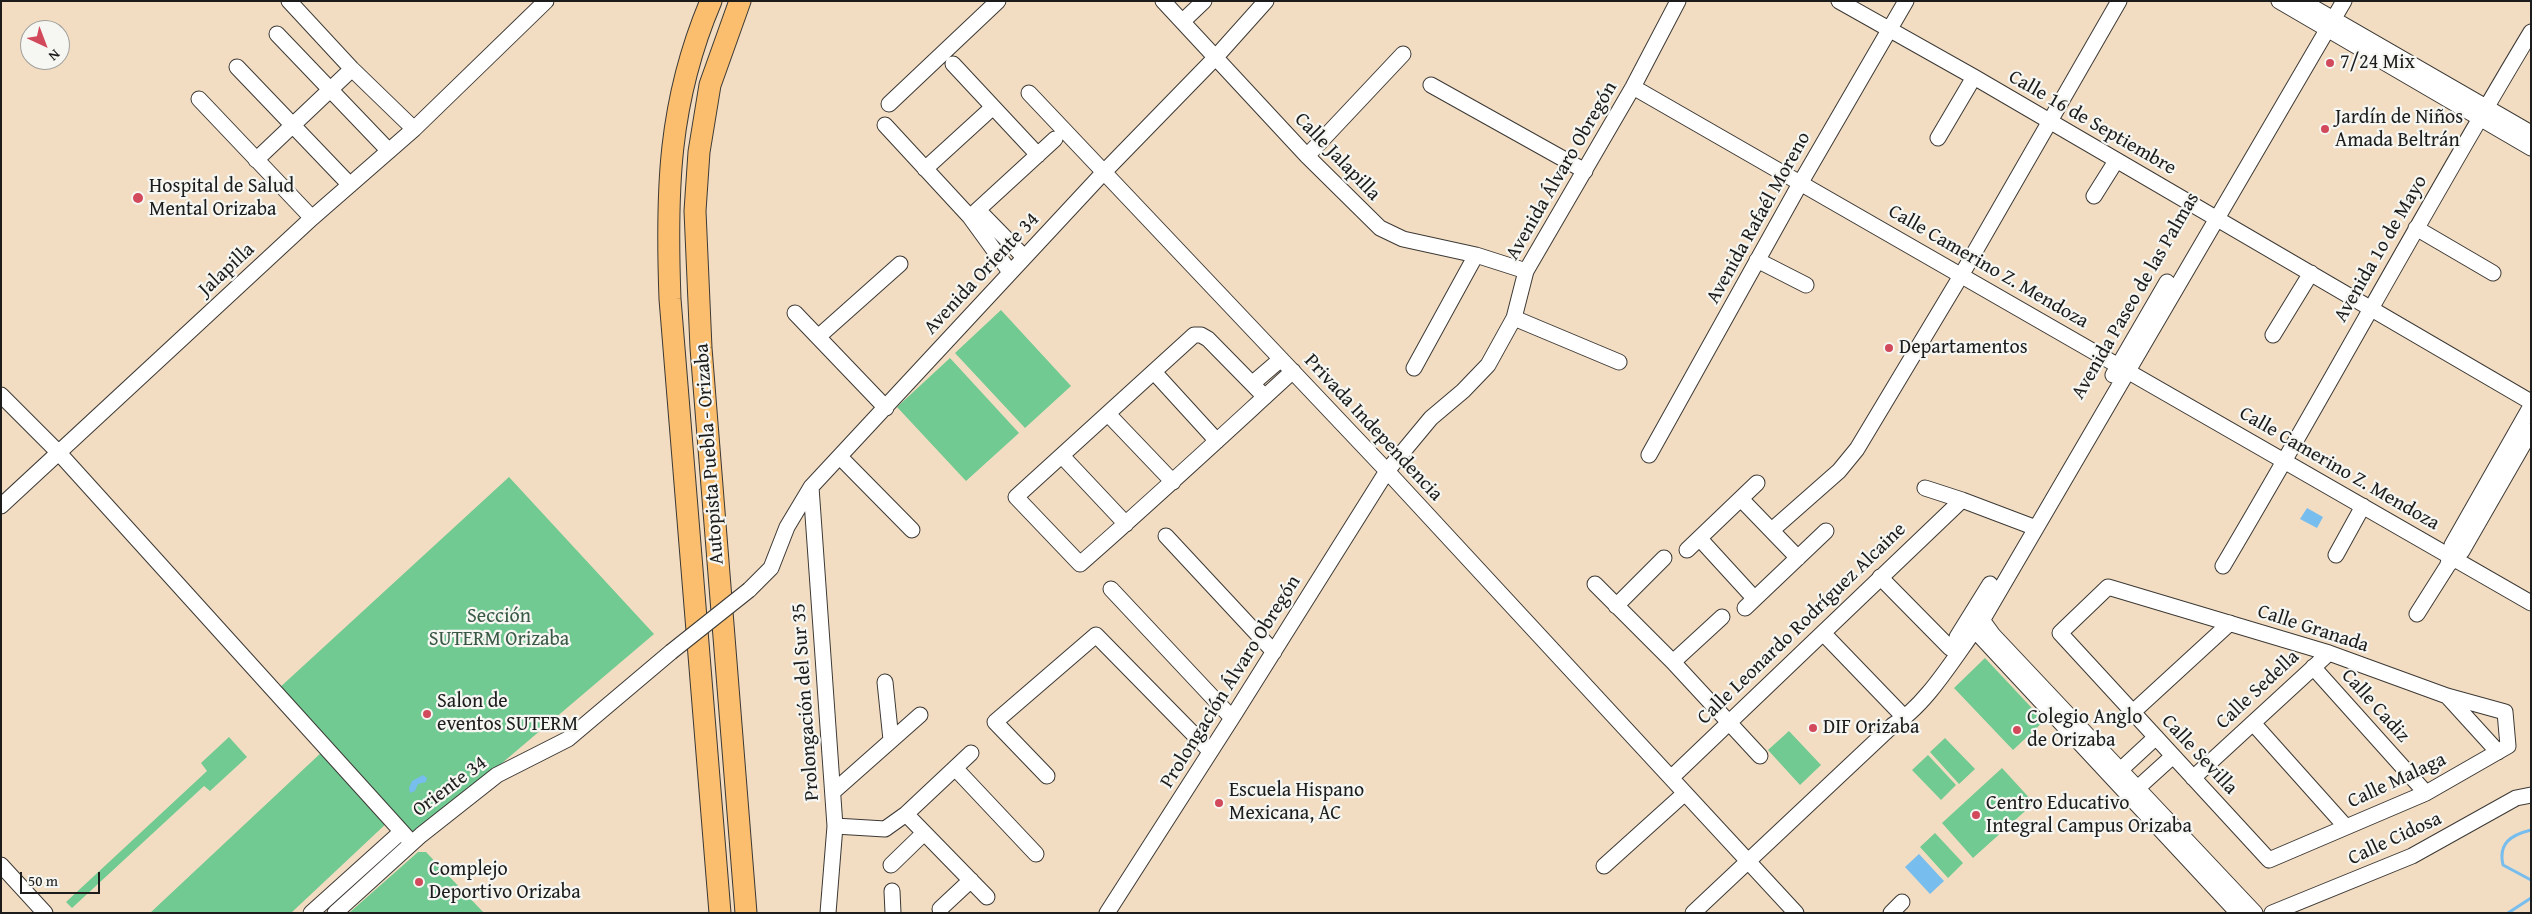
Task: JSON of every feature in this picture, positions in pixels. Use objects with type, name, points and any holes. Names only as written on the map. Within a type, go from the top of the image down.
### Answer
[{"type":"highway","name":"Autopista Puebla - Orizaba","points":[[711,1],[696,38],[675,121],[669,174],[668,225],[670,299],[720,913]]},
{"type":"highway","name":"Autopista Puebla - Orizaba","points":[[740,1],[710,85],[699,152],[695,211],[701,348],[746,913]]},
{"type":"street","points":[[289,1],[352,69],[414,129]]},
{"type":"street","name":"Jalapilla","points":[[1,506],[312,218],[414,129],[546,1]]},
{"type":"street","points":[[889,104],[998,1]]},
{"type":"street","name":"Calle Jalapilla","points":[[1163,1],[1307,156],[1366,216],[1388,234],[1476,255],[1526,271]]},
{"type":"street","points":[[1183,21],[1204,1]]},
{"type":"street","name":"Avenida Oriente 34","points":[[749,590],[771,568],[787,527],[811,487],[1104,172],[1215,58],[1266,1]]},
{"type":"street","name":"Avenida Álvaro Obregón","points":[[1387,471],[1431,418],[1479,376],[1514,318],[1526,271],[1633,87],[1678,1]]},
{"type":"street","name":"Calle 16 de Septiembre","points":[[1838,1],[1974,77],[2531,402]]},
{"type":"street","name":"Avenida Rafaél Moreno","points":[[1649,455],[1801,182],[1906,1]]},
{"type":"street","points":[[1772,530],[1850,459],[1962,274],[2119,1]]},
{"type":"street","points":[[2279,1],[2326,22],[2482,112],[2531,148]]},
{"type":"street","points":[[2302,1],[2326,22]]},
{"type":"street","name":"Avenida Paseo de las Palmas","points":[[2326,22],[2333,1]]},
{"type":"street","name":"Avenida Paseo de las Palmas","points":[[1899,719],[1950,648],[1979,626],[2031,526],[2212,215],[2326,22],[2344,1]]},
{"type":"street","name":"Avenida 1o de Mayo","points":[[2223,566],[2285,461],[2370,307],[2482,112],[2531,32]]},
{"type":"street","points":[[277,34],[389,151]]},
{"type":"street","points":[[1307,156],[1403,54]]},
{"type":"street","points":[[953,64],[1038,155]]},
{"type":"street","points":[[237,67],[350,185]]},
{"type":"street","points":[[256,160],[352,69]]},
{"type":"street","points":[[1938,138],[1974,77]]},
{"type":"street","points":[[1431,85],[1585,171]]},
{"type":"street","name":"Calle Camerino Z. Mendoza","points":[[1633,87],[1962,274],[2123,369],[2363,506],[2451,560],[2531,603]]},
{"type":"street","name":"Privada Independencia","points":[[1029,93],[1387,471],[1796,913]]},
{"type":"street","points":[[198,99],[312,218]]},
{"type":"street","points":[[925,169],[993,106]]},
{"type":"street","points":[[2482,112],[2531,133]]},
{"type":"street","points":[[885,125],[925,169],[1024,257]]},
{"type":"street","points":[[974,213],[1055,139]]},
{"type":"street","points":[[2094,196],[2116,160]]},
{"type":"street","points":[[974,213],[1010,272]]},
{"type":"street","points":[[2416,228],[2493,273]]},
{"type":"street","points":[[1414,368],[1476,255]]},
{"type":"street","points":[[1757,260],[1806,285]]},
{"type":"street","points":[[818,337],[900,264]]},
{"type":"street","points":[[2273,335],[2311,273]]},
{"type":"street","points":[[795,313],[886,408]]},
{"type":"street","points":[[1514,318],[1618,362]]},
{"type":"street","points":[[1265,397],[1253,383],[1201,335],[1194,335],[1016,497],[1080,564],[1126,524],[1265,397],[1292,371]]},
{"type":"street","points":[[1253,383],[1281,359]]},
{"type":"street","points":[[1154,372],[1217,441]]},
{"type":"street","points":[[1,396],[59,453],[412,843]]},
{"type":"street","points":[[2451,560],[2452,545],[2531,406]]},
{"type":"street","points":[[1108,414],[1172,482]]},
{"type":"street","points":[[2417,614],[2451,560],[2462,551],[2531,431]]},
{"type":"street","points":[[1062,456],[1126,524]]},
{"type":"street","points":[[840,457],[912,530]]},
{"type":"street","name":"Prolongación Álvaro Obregón","points":[[1107,913],[1387,471]]},
{"type":"street","points":[[1687,550],[1757,483]]},
{"type":"street","name":"Prolongación del Sur 35","points":[[811,487],[835,826],[828,913]]},
{"type":"street","points":[[1925,488],[2031,526]]},
{"type":"street","points":[[1741,498],[1798,558]]},
{"type":"street","name":"Calle Leonardo Rodríguez Alcaine","points":[[1671,778],[1962,500]]},
{"type":"street","points":[[2336,555],[2363,506]]},
{"type":"street","name":"Avenida Paseo de las Palmas","points":[[1693,913],[1925,696],[1979,626],[2031,526]]},
{"type":"street","points":[[1700,539],[1750,603],[1826,531]]},
{"type":"street","points":[[1166,536],[1274,652]]},
{"type":"street","points":[[1616,606],[1664,558]]},
{"type":"street","points":[[1880,577],[1950,648]]},
{"type":"street","points":[[1594,584],[1673,662],[1760,756]]},
{"type":"street","name":"Calle Granada","points":[[2060,633],[2108,587],[2329,653],[2447,696],[2505,712],[2508,746],[2498,752]]},
{"type":"street","points":[[1111,589],[1232,718]]},
{"type":"street","name":"Oriente 34","points":[[335,913],[412,843],[497,775],[568,739],[671,652],[749,590]]},
{"type":"street","points":[[1673,662],[1722,617]]},
{"type":"street","points":[[2133,712],[2230,624]]},
{"type":"street","points":[[1979,626],[2133,792],[2255,913]]},
{"type":"street","points":[[1823,633],[1899,719]]},
{"type":"street","name":"Calle Sevilla","points":[[2060,633],[2269,860]]},
{"type":"street","points":[[1047,776],[995,722],[1096,635],[1210,751]]},
{"type":"street","name":"Calle Sedella","points":[[2193,778],[2329,653]]},
{"type":"street","name":"Calle Cadiz","points":[[2313,667],[2426,793]]},
{"type":"street","points":[[885,682],[891,740]]},
{"type":"street","points":[[2447,696],[2498,752]]},
{"type":"street","points":[[833,792],[920,715]]},
{"type":"street","points":[[2253,723],[2346,827]]},
{"type":"street","points":[[2116,774],[2156,737]]},
{"type":"street","name":"Calle Malaga","points":[[2269,860],[2426,793],[2498,752]]},
{"type":"street","points":[[835,826],[886,829],[906,814],[972,753]]},
{"type":"street","points":[[2133,792],[2173,756]]},
{"type":"street","points":[[955,768],[1036,854]]},
{"type":"street","points":[[2133,792],[2238,913]]},
{"type":"street","points":[[1604,866],[1685,793]]},
{"type":"street","name":"Calle Cidosa","points":[[2278,911],[2412,856],[2516,798],[2531,795]]},
{"type":"street","points":[[906,814],[987,897]]},
{"type":"street","points":[[311,913],[401,832]]},
{"type":"street","points":[[891,865],[924,833]]},
{"type":"street","points":[[1,865],[45,913]]},
{"type":"street","points":[[353,875],[364,887]]},
{"type":"street","points":[[940,909],[971,880]]},
{"type":"street","points":[[892,891],[893,913]]},
{"type":"street","points":[[1891,913],[1902,902]]},
{"type":"street","points":[[2278,911],[2291,908],[2299,913]]},
{"type":"green space","points":[[1001,310],[1071,386],[1025,428],[955,353]]},
{"type":"green space","points":[[950,358],[1019,433],[966,481],[897,407]]},
{"type":"green space","name":"Sección SUTERM Orizaba","points":[[509,477],[654,634],[455,803],[410,835],[277,690]]},
{"type":"green space","points":[[1985,658],[2044,721],[2013,750],[1954,688]]},
{"type":"green space","points":[[1789,731],[1821,765],[1800,785],[1768,750]]},
{"type":"green space","points":[[229,737],[247,757],[210,791],[204,786],[72,908],[66,902],[207,771],[201,763]]},
{"type":"green space","points":[[1945,738],[1975,769],[1959,784],[1930,752]]},
{"type":"green space","points":[[323,751],[389,821],[291,913],[150,913]]},
{"type":"green space","points":[[1928,755],[1956,785],[1941,800],[1912,770]]},
{"type":"green space","points":[[2002,768],[2034,803],[1973,858],[1942,823]]},
{"type":"green space","points":[[1935,833],[1963,863],[1948,878],[1920,847]]},
{"type":"green space","name":"Complejo Deportivo Orizaba","points":[[418,852],[426,852],[484,913],[349,913]]},
{"type":"water","points":[[2307,508],[2323,517],[2317,528],[2300,519]]},
{"type":"water","points":[[423,775],[427,778],[426,782],[418,784],[415,791],[410,793],[409,788],[412,781]]},
{"type":"water","points":[[1919,854],[1944,881],[1930,894],[1905,867]]},
{"type":"waterway","points":[[2531,830],[2512,837],[2502,851],[2503,865],[2531,880]]},
{"type":"waterway","points":[[2508,913],[2531,898]]},
{"type":"place","name":"7/24 Mix","points":[[2330,63]]},
{"type":"place","name":"Jardín de Niños Amada Beltrán","points":[[2325,129]]},
{"type":"place","name":"Hospital de Salud Mental Orizaba","points":[[138,198]]},
{"type":"place","name":"Departamentos","points":[[1889,348]]},
{"type":"place","name":"Salon de eventos SUTERM","points":[[427,714]]},
{"type":"place","name":"DIF Orizaba","points":[[1813,728]]},
{"type":"place","name":"Colegio Anglo de Orizaba","points":[[2017,730]]},
{"type":"place","name":"Escuela Hispano Mexicana, AC","points":[[1219,803]]},
{"type":"place","name":"Centro Educativo Integral Campus Orizaba","points":[[1976,815]]},
{"type":"place","name":"Complejo Deportivo Orizaba","points":[[419,882]]}]
